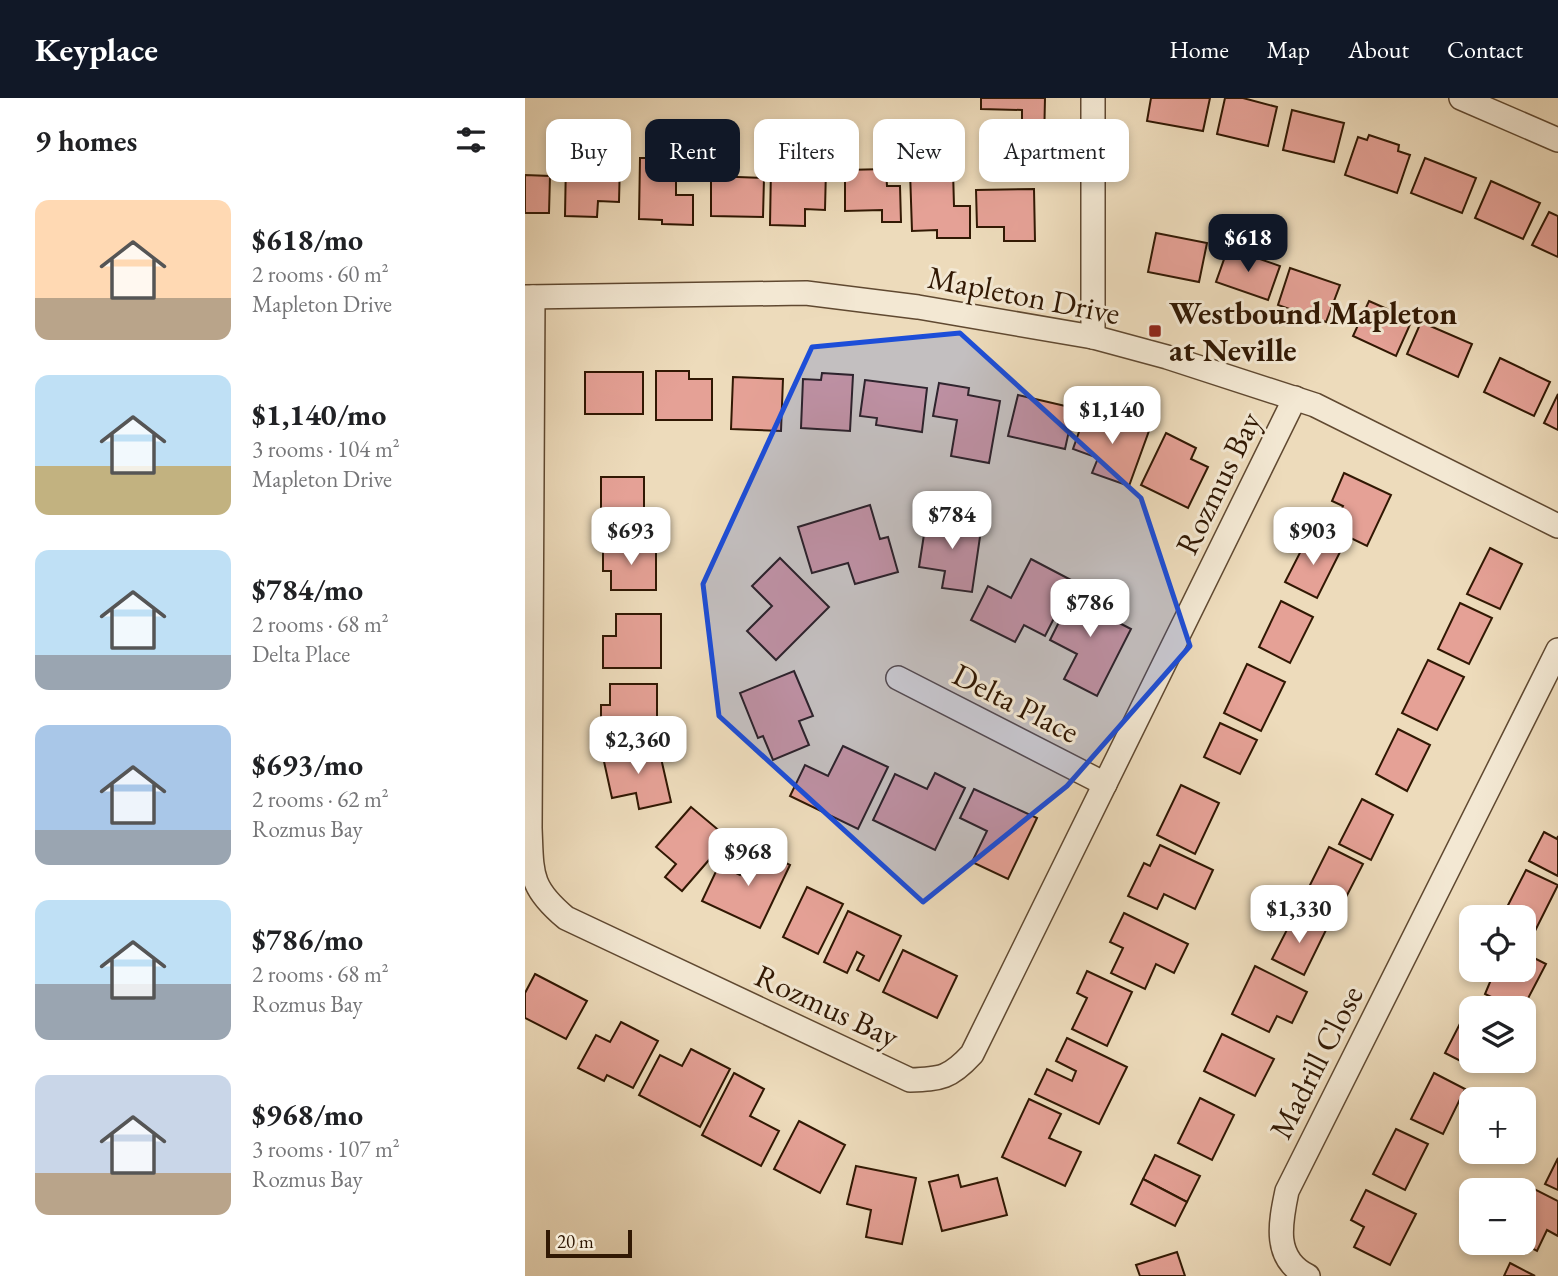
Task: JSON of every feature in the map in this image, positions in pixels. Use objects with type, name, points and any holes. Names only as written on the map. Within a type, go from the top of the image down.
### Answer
[{"type":"street","points":[[1093,98],[1093,337]]},
{"type":"street","points":[[1461,98],[1558,140]]},
{"type":"street","name":"Mapleton Drive","points":[[529,297],[806,293],[918,307],[1093,337],[1179,360],[1315,405],[1558,526]]},
{"type":"street","name":"Rozmus Bay","points":[[529,297],[530,828],[532,875],[540,893],[566,918],[909,1080],[940,1079],[962,1064],[971,1054],[1295,398]]},
{"type":"street","name":"Madrill Close","points":[[1308,1276],[1297,1271],[1288,1262],[1283,1248],[1281,1232],[1287,1191],[1558,650]]},
{"type":"street","name":"Delta Place","points":[[898,678],[1105,784]]},
{"type":"highlighted area","points":[[960,333],[1141,498],[1190,646],[1067,786],[923,902],[719,716],[703,584],[812,347]]},
{"type":"building","points":[[981,98],[1045,98],[1045,119],[1022,119],[1022,110],[981,109]]},
{"type":"building","points":[[1151,98],[1210,98],[1203,131],[1147,121]]},
{"type":"building","points":[[1225,98],[1243,98],[1277,107],[1268,146],[1217,134]]},
{"type":"building","points":[[1292,110],[1344,123],[1334,162],[1283,150]]},
{"type":"building","points":[[1369,135],[1399,145],[1398,151],[1410,155],[1397,193],[1345,175],[1358,137],[1367,140]]},
{"type":"building","points":[[640,158],[645,158],[645,182],[676,182],[676,195],[693,195],[693,225],[662,224],[662,220],[639,219]]},
{"type":"building","points":[[1425,158],[1476,178],[1462,213],[1411,193]]},
{"type":"building","points":[[873,169],[873,182],[900,186],[901,222],[882,222],[882,210],[845,211],[845,182],[859,182],[859,170]]},
{"type":"building","points":[[525,175],[546,176],[546,182],[550,182],[549,213],[525,213]]},
{"type":"building","points":[[740,177],[754,178],[754,182],[764,182],[763,217],[711,216],[711,182],[740,182]]},
{"type":"building","points":[[1491,181],[1540,203],[1523,239],[1475,218]]},
{"type":"building","points":[[566,182],[619,182],[619,202],[598,201],[597,217],[565,216]]},
{"type":"building","points":[[771,182],[826,182],[825,210],[805,209],[805,226],[770,225]]},
{"type":"building","points":[[910,182],[953,182],[954,206],[970,206],[970,238],[937,238],[937,230],[912,231]]},
{"type":"building","points":[[1034,189],[1035,241],[1004,241],[1004,227],[977,227],[976,190]]},
{"type":"building","points":[[1549,212],[1558,216],[1558,257],[1532,245]]},
{"type":"building","points":[[1156,233],[1207,243],[1199,282],[1148,272]]},
{"type":"building","points":[[1228,248],[1280,266],[1268,300],[1216,282]]},
{"type":"building","points":[[1290,268],[1340,285],[1326,322],[1278,305]]},
{"type":"building","points":[[1369,301],[1412,320],[1396,356],[1353,336]]},
{"type":"building","points":[[1421,322],[1472,344],[1458,377],[1407,354]]},
{"type":"building","points":[[1500,358],[1550,382],[1534,416],[1484,392]]},
{"type":"building","points":[[656,371],[689,371],[689,379],[712,379],[712,420],[656,420]]},
{"type":"building","points":[[585,372],[643,372],[643,414],[585,414]]},
{"type":"building","points":[[822,373],[853,375],[850,431],[801,428],[803,379],[821,380]]},
{"type":"building","points":[[733,377],[783,379],[781,431],[731,429]]},
{"type":"building","points":[[865,380],[927,388],[922,432],[876,425],[877,418],[860,416]]},
{"type":"building","points":[[939,383],[969,388],[968,395],[1000,401],[989,463],[951,456],[957,420],[933,416]]},
{"type":"building","points":[[1558,394],[1558,430],[1544,423]]},
{"type":"building","points":[[1018,395],[1074,408],[1065,449],[1008,436]]},
{"type":"building","points":[[1086,412],[1111,421],[1113,415],[1150,428],[1129,486],[1092,473],[1098,458],[1073,449]]},
{"type":"building","points":[[1166,433],[1196,448],[1191,459],[1208,467],[1188,508],[1141,485]]},
{"type":"building","points":[[1344,473],[1391,495],[1367,546],[1332,529],[1343,506],[1332,501]]},
{"type":"building","points":[[601,477],[644,477],[644,520],[601,520]]},
{"type":"building","points":[[870,505],[880,539],[888,537],[898,572],[855,584],[848,563],[812,573],[798,527]]},
{"type":"building","points":[[927,515],[982,523],[972,592],[942,588],[945,571],[919,567]]},
{"type":"building","points":[[1308,537],[1340,552],[1317,598],[1285,582]]},
{"type":"building","points":[[603,545],[656,545],[656,590],[611,590],[611,571],[603,571]]},
{"type":"building","points":[[1490,548],[1522,564],[1500,609],[1467,594]]},
{"type":"building","points":[[780,558],[829,607],[776,660],[747,631],[772,606],[752,586]]},
{"type":"building","points":[[1031,559],[1073,581],[1045,636],[1024,625],[1015,642],[971,620],[988,586],[1011,598]]},
{"type":"building","points":[[1085,583],[1109,595],[1100,613],[1131,629],[1097,696],[1064,679],[1077,654],[1050,640],[1071,598],[1076,601]]},
{"type":"building","points":[[1281,601],[1313,617],[1290,663],[1259,647]]},
{"type":"building","points":[[1460,603],[1492,618],[1469,664],[1438,649]]},
{"type":"building","points":[[616,614],[661,614],[661,668],[603,668],[603,636],[616,636]]},
{"type":"building","points":[[1428,660],[1464,677],[1437,730],[1402,713]]},
{"type":"building","points":[[1247,664],[1285,682],[1261,731],[1224,713]]},
{"type":"building","points":[[794,671],[813,716],[799,721],[809,745],[773,760],[763,736],[758,738],[740,693]]},
{"type":"building","points":[[610,684],[657,684],[657,736],[601,736],[601,705],[610,705]]},
{"type":"building","points":[[1220,723],[1257,740],[1240,774],[1204,757]]},
{"type":"building","points":[[1398,729],[1430,745],[1407,791],[1376,774]]},
{"type":"building","points":[[658,745],[671,802],[639,809],[636,793],[612,798],[603,757]]},
{"type":"building","points":[[843,746],[888,767],[858,829],[790,796],[805,765],[828,776]]},
{"type":"building","points":[[935,773],[965,788],[935,850],[873,820],[895,774],[927,789]]},
{"type":"building","points":[[1181,785],[1219,803],[1195,854],[1157,835]]},
{"type":"building","points":[[974,789],[1037,818],[1008,879],[972,862],[987,831],[960,818]]},
{"type":"building","points":[[1362,799],[1393,815],[1371,860],[1339,844]]},
{"type":"building","points":[[691,807],[728,838],[682,891],[665,877],[676,864],[656,847]]},
{"type":"building","points":[[1544,832],[1557,839],[1558,836],[1558,876],[1529,861]]},
{"type":"building","points":[[1160,845],[1213,870],[1195,909],[1164,894],[1157,909],[1128,896],[1144,863],[1150,866]]},
{"type":"building","points":[[754,847],[790,865],[760,928],[702,901],[719,865],[740,875]]},
{"type":"building","points":[[1329,847],[1363,864],[1340,909],[1306,893]]},
{"type":"building","points":[[1526,870],[1558,885],[1536,929],[1536,905],[1508,905]]},
{"type":"building","points":[[807,887],[843,904],[818,954],[783,937]]},
{"type":"building","points":[[848,911],[901,936],[879,981],[857,970],[864,956],[857,952],[847,973],[824,962]]},
{"type":"building","points":[[1124,913],[1188,944],[1174,973],[1156,964],[1145,989],[1111,973],[1123,948],[1110,942]]},
{"type":"building","points":[[1295,914],[1326,930],[1304,975],[1272,959]]},
{"type":"building","points":[[903,950],[957,976],[937,1018],[883,992]]},
{"type":"building","points":[[1536,959],[1546,964],[1529,996],[1485,994],[1490,982],[1536,982]]},
{"type":"building","points":[[1255,966],[1307,992],[1292,1023],[1277,1016],[1269,1032],[1232,1014]]},
{"type":"building","points":[[1087,971],[1132,992],[1107,1046],[1072,1029],[1087,998],[1077,993]]},
{"type":"building","points":[[535,974],[587,1001],[566,1039],[525,1018],[525,993]]},
{"type":"building","points":[[621,1022],[658,1041],[633,1088],[607,1075],[604,1081],[578,1068],[596,1035],[610,1042]]},
{"type":"building","points":[[1459,1026],[1459,1060],[1445,1053]]},
{"type":"building","points":[[1222,1034],[1274,1059],[1255,1096],[1204,1071]]},
{"type":"building","points":[[1067,1038],[1127,1067],[1099,1124],[1035,1094],[1047,1069],[1072,1081],[1076,1071],[1056,1061]]},
{"type":"building","points":[[691,1049],[730,1069],[700,1127],[639,1095],[660,1055],[682,1066]]},
{"type":"building","points":[[734,1073],[764,1089],[750,1116],[779,1131],[761,1166],[702,1135]]},
{"type":"building","points":[[1434,1073],[1461,1087],[1459,1087],[1459,1101],[1443,1134],[1411,1119]]},
{"type":"building","points":[[1200,1098],[1234,1115],[1212,1160],[1178,1143]]},
{"type":"building","points":[[1029,1099],[1061,1114],[1049,1138],[1081,1152],[1065,1186],[1002,1157]]},
{"type":"building","points":[[799,1121],[845,1145],[820,1193],[774,1169]]},
{"type":"building","points":[[1396,1129],[1428,1144],[1405,1190],[1373,1174]]},
{"type":"building","points":[[1155,1155],[1200,1176],[1187,1202],[1143,1179]]},
{"type":"building","points":[[1558,1158],[1558,1190],[1545,1184]]},
{"type":"building","points":[[856,1166],[916,1178],[902,1244],[866,1237],[871,1210],[847,1204]]},
{"type":"building","points":[[958,1175],[961,1187],[997,1178],[1007,1215],[942,1231],[929,1182]]},
{"type":"building","points":[[1143,1179],[1187,1202],[1175,1226],[1131,1204]]},
{"type":"building","points":[[1366,1190],[1416,1214],[1390,1265],[1354,1247],[1364,1227],[1351,1220]]},
{"type":"building","points":[[1536,1190],[1558,1201],[1558,1236],[1547,1230],[1537,1251]]},
{"type":"building","points":[[1177,1252],[1185,1276],[1140,1276],[1136,1265]]},
{"type":"building","points":[[1510,1263],[1535,1276],[1504,1276]]},
{"type":"place","name":"Westbound Mapleton at Neville","points":[[1155,331]]}]
